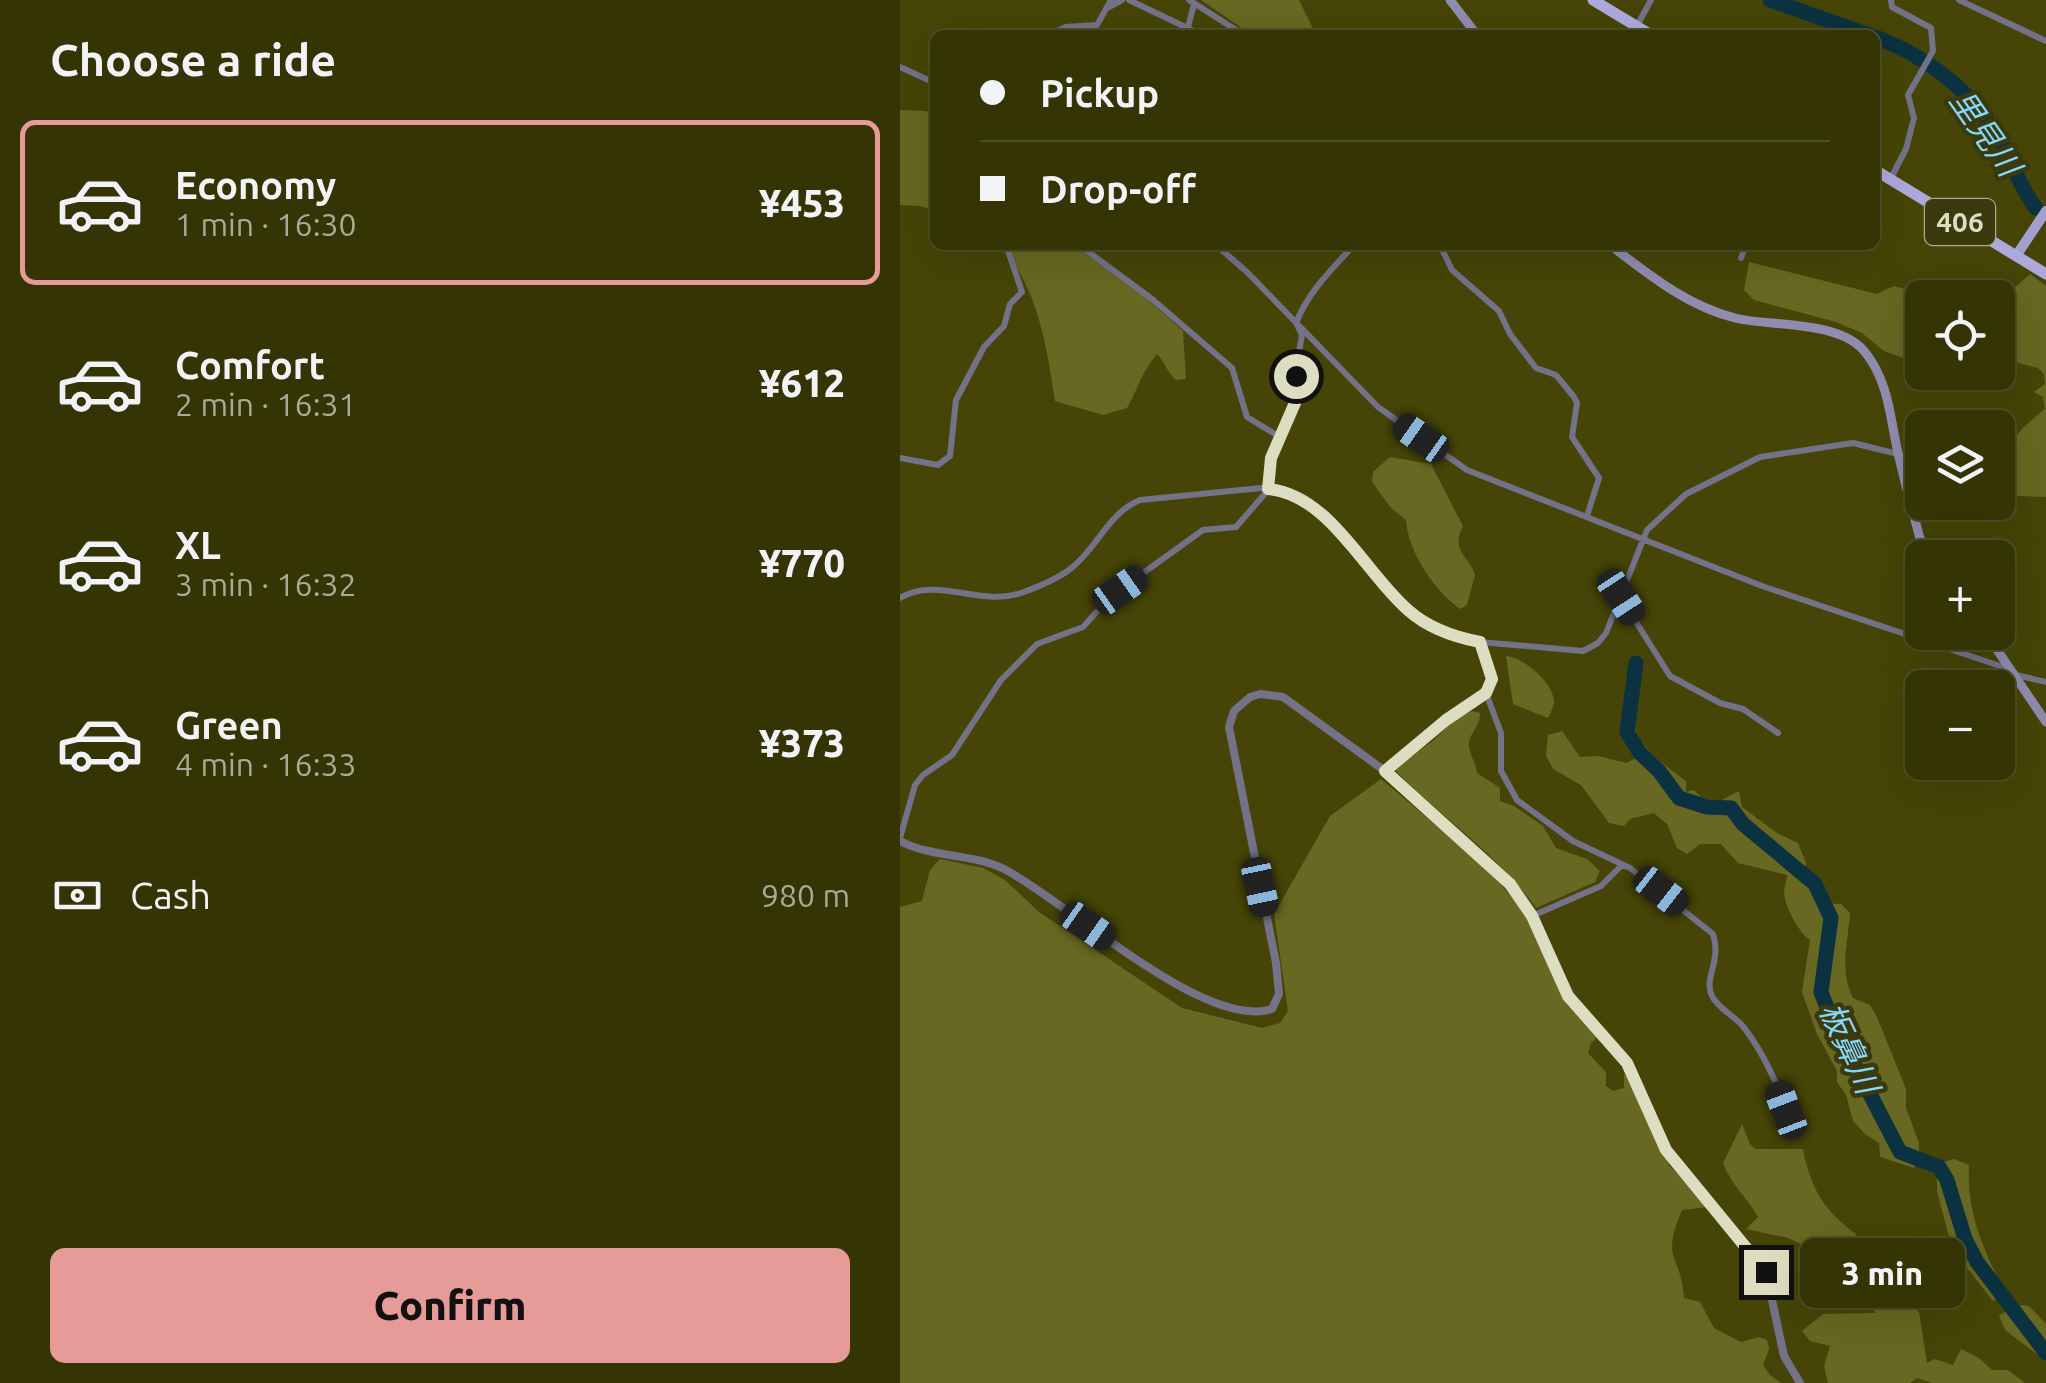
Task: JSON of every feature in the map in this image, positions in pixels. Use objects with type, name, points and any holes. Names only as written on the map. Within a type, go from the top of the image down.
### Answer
[{"type":"highway","points":[[1593,0],[1633,30]]},
{"type":"highway","name":"406","points":[[1880,173],[2046,274]]},
{"type":"main road","points":[[1450,0],[1472,30]]},
{"type":"main road","points":[[2016,256],[2046,211]]},
{"type":"main road","points":[[1617,250],[1674,292],[1698,304],[1734,318],[1820,330],[1857,344],[1882,379],[1920,540]]},
{"type":"main road","points":[[2015,675],[2046,722]]},
{"type":"street","points":[[1060,30],[1093,26],[1110,4],[1122,0]]},
{"type":"street","points":[[1129,0],[1185,30]]},
{"type":"street","points":[[1635,30],[1651,0]]},
{"type":"street","points":[[1890,179],[1906,149],[1914,118],[1908,95],[1934,51],[1932,28],[1892,7],[1891,0]]},
{"type":"street","points":[[1959,0],[2046,41]]},
{"type":"street","points":[[1187,30],[1192,2],[1236,30]]},
{"type":"street","points":[[900,67],[930,81]]},
{"type":"street","points":[[900,458],[938,465],[950,456],[956,400],[984,347],[1004,326],[1010,304],[1022,292],[1008,250]]},
{"type":"street","points":[[1086,250],[1152,299],[1232,368],[1247,417],[1280,437]]},
{"type":"street","points":[[1222,250],[1378,406],[1467,470],[1762,586],[2005,670]]},
{"type":"street","points":[[1349,250],[1301,308],[1296,324],[1302,335],[1296,368],[1299,393],[1271,458],[1268,489],[1236,527],[1203,530],[1111,596],[1083,627],[1037,644],[1001,680],[952,755],[915,784],[900,839],[924,851],[1001,868],[1174,984],[1216,1002],[1264,1012],[1278,1003],[1279,982],[1229,737],[1234,711],[1250,697],[1283,697],[1385,771],[1510,884],[1532,916],[1568,996],[1627,1063],[1666,1150],[1766,1272],[1784,1356],[1800,1383]]},
{"type":"street","points":[[1442,250],[1452,270],[1499,311],[1510,334],[1536,368],[1556,375],[1574,397],[1577,403],[1572,437],[1599,478],[1588,516]]},
{"type":"street","points":[[1741,258],[1744,250]]},
{"type":"street","points":[[900,598],[934,588],[990,598],[1018,594],[1075,565],[1128,506],[1140,500],[1286,490],[1314,506],[1397,599],[1423,621],[1480,642],[1583,651],[1598,644],[1606,633],[1647,530],[1675,502],[1754,458],[1853,443],[1898,454]]},
{"type":"street","points":[[1621,597],[1670,676],[1720,703],[1743,708],[1778,732]]},
{"type":"street","points":[[1385,771],[1446,720],[1486,693],[1492,679],[1480,642]]},
{"type":"street","points":[[2015,673],[2046,682]]},
{"type":"street","points":[[1486,693],[1501,736],[1501,771],[1514,797],[1573,841],[1635,871],[1712,934],[1717,959],[1710,992],[1745,1030],[1777,1084],[1786,1110]]},
{"type":"street","points":[[1532,916],[1601,886],[1622,865]]},
{"type":"shaded area","points":[[1201,0],[1299,0],[1314,30],[1245,30]]},
{"type":"shaded area","points":[[900,110],[926,111],[930,114],[930,209],[900,205]]},
{"type":"shaded area","points":[[1004,250],[1080,250],[1138,291],[1183,331],[1186,379],[1176,380],[1157,354],[1127,408],[1103,415],[1055,401],[1032,299]]},
{"type":"shaded area","points":[[1749,262],[1877,294],[1894,286],[1905,289],[1905,358],[1884,351],[1862,333],[1754,300],[1744,290]]},
{"type":"shaded area","points":[[2030,274],[2046,286],[2046,497],[2015,496],[2015,438],[2045,409],[2043,397],[2034,392],[2045,384],[2044,374],[2038,368],[2015,362],[2015,288]]},
{"type":"shaded area","points":[[1390,457],[1431,464],[1463,526],[1459,548],[1475,575],[1467,605],[1460,609],[1424,569],[1406,520],[1391,508],[1372,482],[1373,472]]},
{"type":"shaded area","points":[[1506,656],[1529,666],[1549,687],[1554,702],[1548,718],[1513,704]]},
{"type":"shaded area","points":[[1472,711],[1480,713],[1469,742],[1477,773],[1500,788],[1500,801],[1543,826],[1556,848],[1587,859],[1600,871],[1595,882],[1536,908],[1504,870],[1394,769],[1434,740],[1457,717]]},
{"type":"shaded area","points":[[1632,714],[1644,744],[1686,781],[1686,792],[1694,790],[1701,797],[1718,802],[1739,791],[1742,807],[1798,843],[1806,863],[1802,877],[1821,903],[1841,904],[1850,913],[1846,977],[1853,998],[1870,1005],[1877,1017],[1906,1089],[1906,1108],[1919,1143],[1914,1168],[1880,1157],[1879,1143],[1853,1121],[1846,1095],[1837,1082],[1837,1071],[1817,1034],[1802,992],[1810,940],[1797,926],[1787,905],[1787,875],[1738,863],[1721,844],[1700,844],[1687,854],[1677,848],[1667,824],[1654,813],[1630,819],[1624,826],[1609,823],[1581,785],[1553,769],[1546,756],[1548,735],[1562,731],[1580,757],[1598,756],[1626,763],[1638,757],[1625,736]]},
{"type":"shaded area","points":[[1381,779],[1488,869],[1523,911],[1560,987],[1576,1012],[1599,1036],[1588,1053],[1606,1072],[1606,1086],[1613,1091],[1624,1088],[1624,1075],[1629,1071],[1669,1165],[1708,1207],[1682,1210],[1676,1227],[1672,1249],[1684,1298],[1700,1302],[1714,1328],[1741,1342],[1759,1337],[1767,1340],[1769,1349],[1763,1365],[1781,1383],[900,1383],[900,907],[922,901],[930,870],[940,859],[983,868],[1005,880],[1039,912],[1182,1008],[1262,1028],[1280,1023],[1288,1011],[1274,914],[1330,816]]},
{"type":"shaded area","points":[[1742,1124],[1756,1149],[1803,1149],[1820,1197],[1856,1234],[1851,1260],[1839,1272],[1807,1247],[1788,1238],[1746,1229],[1758,1217],[1723,1163]]},
{"type":"shaded area","points":[[1954,1159],[1969,1165],[1974,1216],[2006,1295],[1993,1301],[1957,1255],[1948,1233],[1937,1191],[1937,1172],[1946,1161]]},
{"type":"shaded area","points":[[1865,1259],[1875,1261],[1894,1288],[1919,1312],[1927,1363],[1935,1359],[1953,1365],[1961,1349],[1992,1370],[2008,1370],[2025,1383],[1932,1383],[1917,1378],[1910,1383],[1828,1383],[1824,1366],[1830,1346],[1810,1341],[1802,1331],[1823,1314],[1875,1313]]},
{"type":"shaded area","points":[[2029,1306],[2046,1324],[2046,1348],[2038,1355],[2005,1330],[1999,1315]]},
{"type":"waterway","name":"里見川","points":[[1770,0],[1855,30]]},
{"type":"waterway","name":"里見川","points":[[1880,39],[1915,55],[1965,93],[2003,146],[2036,208]]},
{"type":"waterway","name":"板鼻川","points":[[1636,663],[1627,732],[1679,798],[1707,807],[1731,808],[1743,824],[1815,884],[1831,918],[1821,992],[1833,1023],[1900,1152],[1939,1167],[1977,1262],[2046,1353]]},
{"type":"route","points":[[1296,376],[1298,396],[1271,458],[1268,489],[1286,490],[1314,506],[1409,611],[1435,628],[1480,642],[1492,679],[1486,693],[1463,706],[1385,771],[1510,884],[1532,916],[1568,996],[1627,1063],[1666,1150],[1766,1272]]}]
